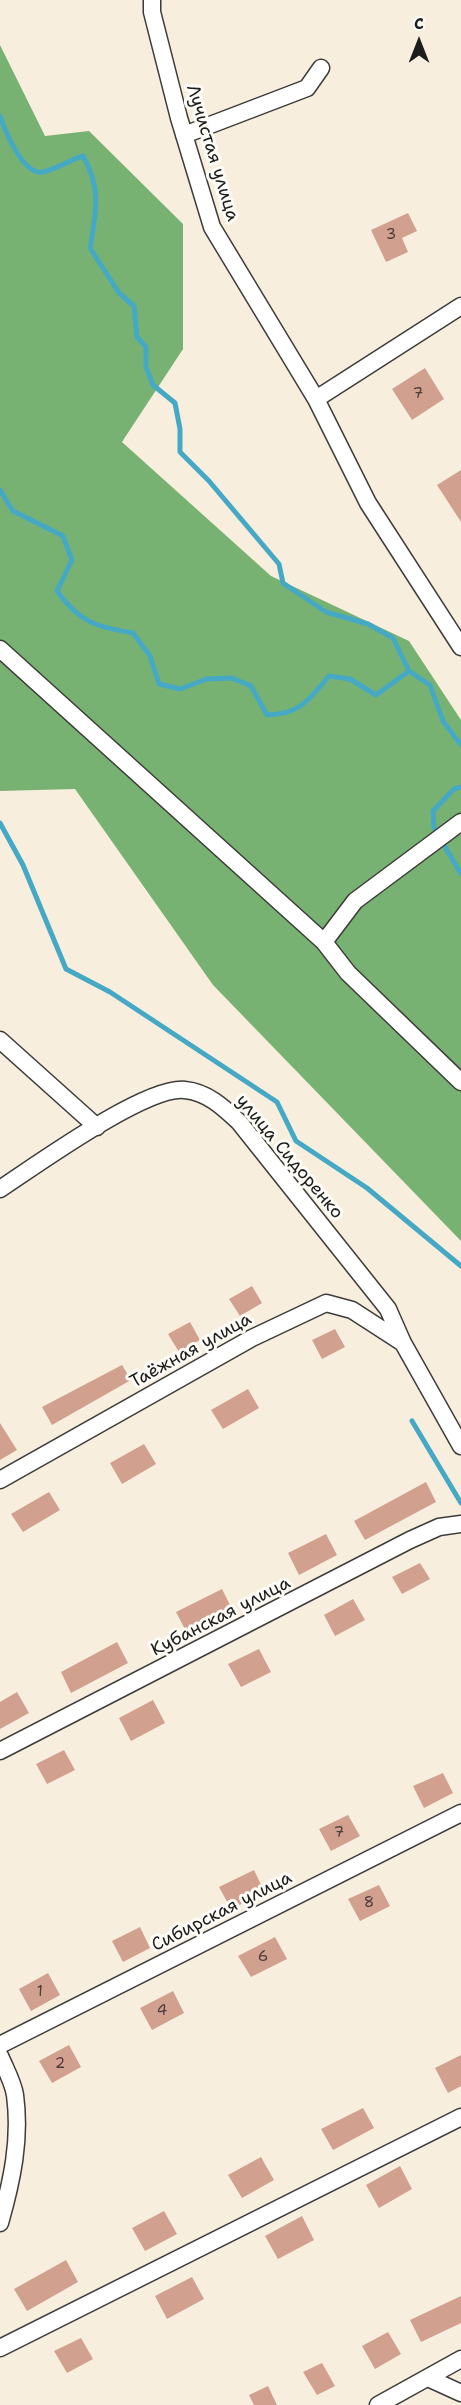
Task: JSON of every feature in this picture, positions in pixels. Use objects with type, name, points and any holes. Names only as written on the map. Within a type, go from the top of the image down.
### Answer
[{"type":"street","name":"Лучистая улица","points":[[152,0],[152,12],[184,135],[212,227],[316,399],[368,503],[461,646]]},
{"type":"street","points":[[184,135],[308,88],[321,68]]},
{"type":"street","points":[[316,399],[461,306]]},
{"type":"street","points":[[0,650],[324,942],[348,973],[461,1082]]},
{"type":"street","points":[[324,942],[355,901],[457,824]]},
{"type":"street","points":[[0,1040],[97,1127]]},
{"type":"street","name":"улица Сидоренко","points":[[0,1189],[97,1127],[169,1090],[200,1093],[222,1106],[239,1122],[363,1275],[388,1309],[403,1343],[461,1446]]},
{"type":"street","name":"Таёжная улица","points":[[0,1480],[252,1338],[326,1303],[352,1310],[403,1343]]},
{"type":"street","name":"Кубанская улица","points":[[0,1751],[410,1540],[439,1527],[461,1524]]},
{"type":"street","name":"Сибирская улица","points":[[0,2045],[461,1813]]},
{"type":"street","points":[[0,2056],[15,2093],[18,2139],[11,2185],[0,2223]]},
{"type":"street","points":[[0,2348],[461,2117]]},
{"type":"street","points":[[378,2405],[461,2359]]},
{"type":"street","points":[[428,2378],[461,2393]]},
{"type":"green space","points":[[0,45],[45,136],[89,131],[183,224],[183,349],[122,442],[271,576],[409,641],[461,720],[461,1241],[213,985],[75,789],[0,791]]},
{"type":"building","points":[[408,213],[417,231],[402,238],[408,252],[386,262],[371,230]]},
{"type":"building","points":[[425,368],[444,399],[412,420],[392,389]]},
{"type":"building","points":[[461,470],[461,522],[437,485]]},
{"type":"building","points":[[252,1286],[262,1303],[240,1316],[229,1299]]},
{"type":"building","points":[[190,1322],[200,1340],[179,1352],[168,1334]]},
{"type":"building","points":[[335,1329],[345,1347],[322,1359],[312,1340]]},
{"type":"building","points":[[122,1365],[131,1380],[52,1425],[42,1407]]},
{"type":"building","points":[[248,1389],[259,1408],[223,1429],[211,1410]]},
{"type":"building","points":[[0,1423],[17,1450],[0,1460]]},
{"type":"building","points":[[144,1444],[156,1464],[122,1484],[110,1463]]},
{"type":"building","points":[[426,1482],[436,1502],[365,1540],[354,1521]]},
{"type":"building","points":[[49,1492],[60,1510],[23,1532],[11,1514]]},
{"type":"building","points":[[326,1534],[337,1555],[299,1575],[288,1553]]},
{"type":"building","points":[[420,1563],[430,1579],[402,1594],[392,1577]]},
{"type":"building","points":[[222,1589],[232,1609],[187,1633],[176,1612]]},
{"type":"building","points":[[353,1599],[365,1620],[335,1636],[324,1615]]},
{"type":"building","points":[[117,1642],[128,1663],[71,1693],[61,1672]]},
{"type":"building","points":[[259,1649],[271,1672],[241,1687],[228,1664]]},
{"type":"building","points":[[17,1692],[29,1713],[0,1729],[0,1702]]},
{"type":"building","points":[[153,1700],[165,1723],[131,1741],[119,1718]]},
{"type":"building","points":[[64,1750],[75,1770],[47,1784],[36,1764]]},
{"type":"building","points":[[443,1773],[453,1793],[424,1808],[413,1786]]},
{"type":"building","points":[[348,1815],[360,1836],[331,1851],[319,1829]]},
{"type":"building","points":[[254,1870],[265,1893],[231,1909],[219,1887]]},
{"type":"building","points":[[379,1885],[390,1906],[360,1921],[348,1899]]},
{"type":"building","points":[[140,1927],[150,1948],[123,1962],[112,1941]]},
{"type":"building","points":[[275,1937],[287,1959],[251,1977],[238,1956]]},
{"type":"building","points":[[48,1973],[60,1995],[31,2011],[19,1989]]},
{"type":"building","points":[[173,1991],[184,2013],[152,2030],[140,2008]]},
{"type":"building","points":[[69,2045],[81,2067],[52,2083],[39,2061]]},
{"type":"building","points":[[461,2055],[461,2086],[448,2093],[435,2068]]},
{"type":"building","points":[[363,2108],[374,2128],[333,2150],[321,2129]]},
{"type":"building","points":[[261,2157],[274,2180],[242,2198],[228,2175]]},
{"type":"building","points":[[400,2166],[412,2189],[379,2208],[366,2185]]},
{"type":"building","points":[[164,2211],[177,2234],[145,2251],[132,2228]]},
{"type":"building","points":[[302,2216],[314,2240],[278,2259],[265,2236]]},
{"type":"building","points":[[66,2260],[78,2282],[27,2311],[14,2289]]},
{"type":"building","points":[[192,2277],[204,2299],[167,2319],[155,2296]]},
{"type":"building","points":[[461,2296],[461,2323],[421,2342],[410,2320]]},
{"type":"building","points":[[388,2332],[401,2354],[375,2369],[362,2346]]},
{"type":"building","points":[[81,2338],[93,2359],[67,2373],[54,2351]]},
{"type":"building","points":[[322,2363],[335,2386],[317,2395],[303,2372]]},
{"type":"building","points":[[268,2386],[277,2405],[254,2405],[249,2395]]},
{"type":"waterway","points":[[0,116],[16,151],[22,160],[36,171],[48,171],[83,156],[93,179],[96,201],[90,248],[119,293],[134,306],[137,337],[146,347],[146,367],[153,385],[175,403],[180,429],[180,452],[209,481],[279,564],[283,583],[326,612],[368,624],[393,638],[409,671],[430,685],[443,721],[461,745]]},
{"type":"waterway","points":[[0,490],[13,511],[63,536],[72,560],[57,591],[65,601],[89,621],[133,633],[150,656],[159,684],[180,689],[207,679],[232,678],[251,686],[267,715],[296,709],[329,676],[350,679],[376,695],[409,671]]},
{"type":"waterway","points":[[461,787],[454,789],[433,811],[434,828],[461,874]]},
{"type":"waterway","points":[[0,823],[23,865],[66,969],[110,992],[277,1102],[296,1141],[367,1188],[461,1266]]},
{"type":"waterway","points":[[412,1421],[461,1503]]}]
